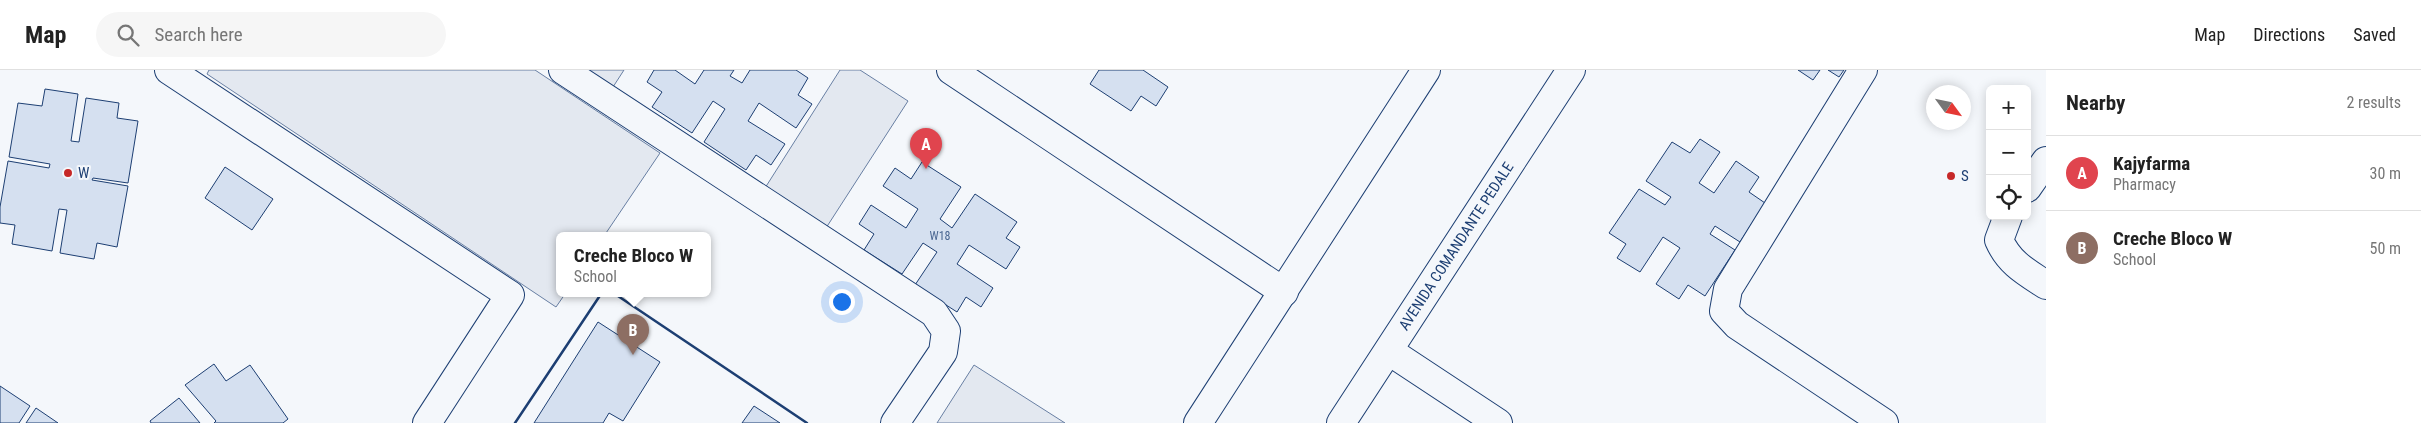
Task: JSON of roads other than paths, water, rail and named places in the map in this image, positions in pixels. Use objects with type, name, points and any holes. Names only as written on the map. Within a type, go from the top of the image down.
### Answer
[{"type":"street","points":[[169,70],[510,295],[428,423]]},
{"type":"street","points":[[563,70],[934,313],[946,331],[943,352],[896,423]]},
{"type":"street","points":[[951,70],[1284,292]]},
{"type":"street","points":[[1198,423],[1426,70]]},
{"type":"street","name":"AVENIDA COMANDANTE PEDALE","points":[[1341,423],[1571,70]]},
{"type":"street","points":[[1864,70],[1728,289],[1724,311],[1737,325],[1884,423]]},
{"type":"street","points":[[2031,182],[2046,161]]},
{"type":"street","points":[[2006,220],[1999,240],[2004,253],[2013,263],[2046,285]]},
{"type":"street","points":[[1388,351],[1498,423]]},
{"type":"place","name":"Kajyfarma","points":[[926,169]]},
{"type":"place","name":"W","points":[[68,173]]},
{"type":"place","name":"S","points":[[1951,176]]},
{"type":"place","name":"Creche Bloco W","points":[[633,355]]}]
